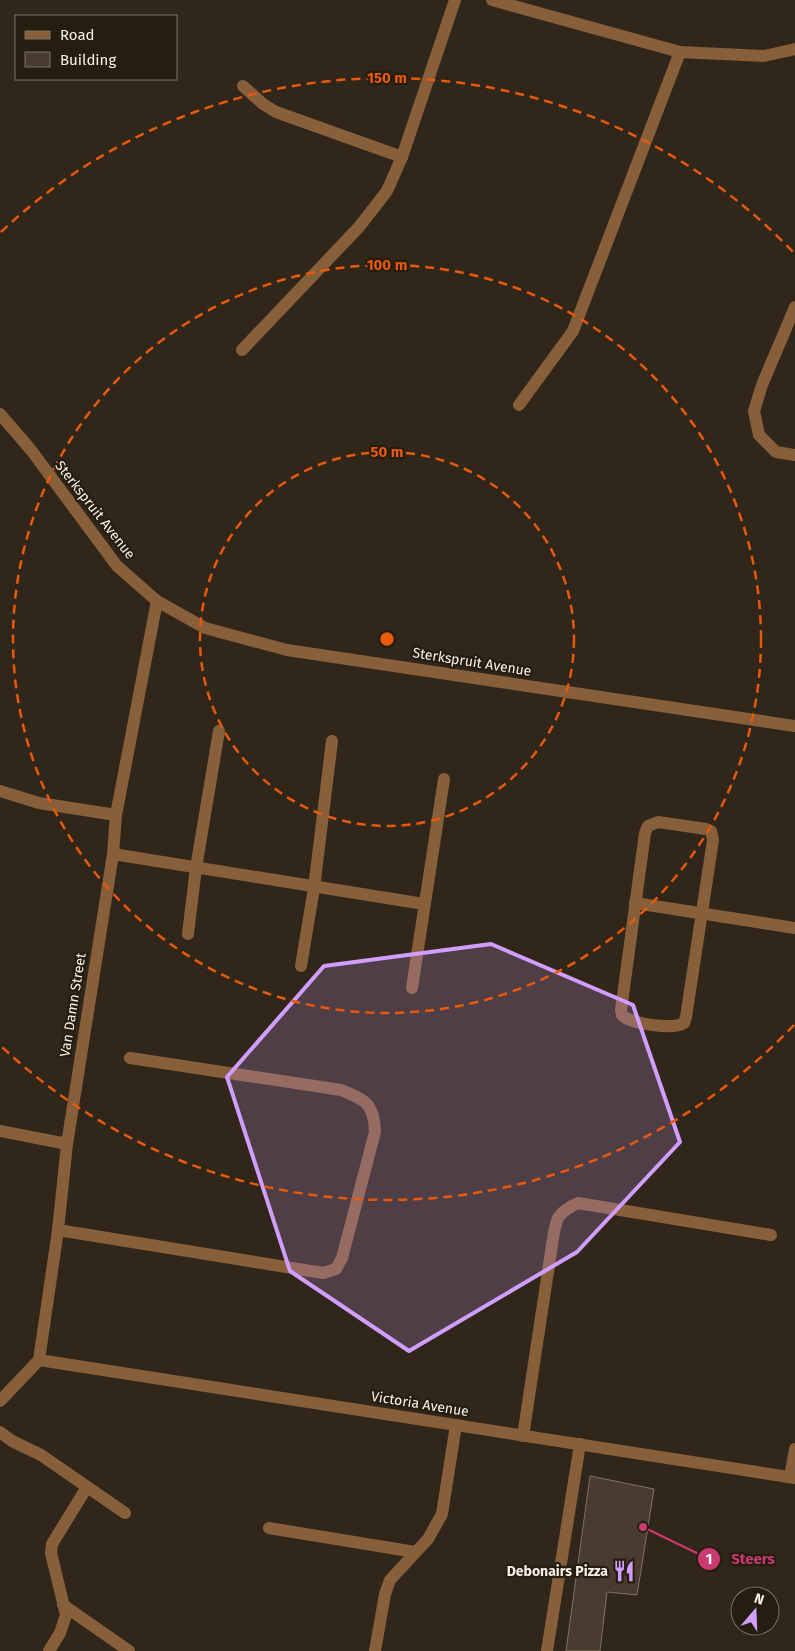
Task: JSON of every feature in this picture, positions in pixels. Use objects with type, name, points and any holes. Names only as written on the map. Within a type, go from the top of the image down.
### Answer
[{"type":"street","points":[[242,350],[359,227],[387,190],[402,157],[455,0]]},
{"type":"street","points":[[492,0],[680,52],[764,56],[795,49]]},
{"type":"street","points":[[519,405],[573,331],[680,52]]},
{"type":"street","points":[[243,86],[263,104],[276,112],[402,157]]},
{"type":"street","points":[[795,307],[762,384],[754,411],[759,435],[776,452],[795,455]]},
{"type":"street","name":"Sterkspruit Avenue","points":[[0,414],[30,450],[117,566],[158,601],[205,628],[287,650],[795,726]]},
{"type":"street","name":"Van Damn Street","points":[[39,1360],[58,1230],[67,1144],[113,854],[116,815],[158,601]]},
{"type":"street","points":[[188,934],[196,868],[219,731]]},
{"type":"street","points":[[301,966],[314,888],[332,741]]},
{"type":"street","points":[[412,988],[444,779]]},
{"type":"street","points":[[0,791],[39,804],[116,815]]},
{"type":"street","points":[[658,822],[711,831],[713,840],[684,1023],[673,1027],[631,1021],[622,1016],[621,1010],[635,902],[645,833],[648,826],[658,822]]},
{"type":"street","points":[[113,854],[314,888],[424,904]]},
{"type":"street","points":[[635,902],[795,928]]},
{"type":"street","points":[[58,1230],[323,1273],[336,1269],[342,1258],[375,1132],[374,1115],[369,1106],[358,1097],[341,1090],[130,1058]]},
{"type":"street","points":[[0,1131],[67,1144]]},
{"type":"street","points":[[523,1436],[556,1221],[562,1210],[578,1202],[771,1235]]},
{"type":"street","points":[[0,1401],[39,1360]]},
{"type":"street","name":"Victoria Avenue","points":[[39,1360],[793,1478]]},
{"type":"street","points":[[376,1651],[384,1594],[390,1580],[428,1539],[442,1514],[456,1425]]},
{"type":"street","points":[[0,1432],[12,1441],[41,1455],[125,1513]]},
{"type":"street","points":[[547,1651],[580,1444]]},
{"type":"street","points":[[793,1478],[795,1449]]},
{"type":"street","points":[[49,1651],[65,1623],[63,1605],[51,1553],[52,1544],[87,1487]]},
{"type":"street","points":[[269,1528],[415,1552]]},
{"type":"street","points":[[63,1605],[129,1651]]},
{"type":"highlighted area","points":[[491,944],[633,1005],[680,1142],[577,1252],[409,1351],[290,1271],[227,1077],[324,966]]},
{"type":"building","points":[[590,1476],[654,1489],[637,1595],[607,1592],[600,1651],[566,1651]]},
{"type":"place","name":"Steers","points":[[643,1527]]},
{"type":"place","name":"Debonairs Pizza","points":[[624,1571]]}]
